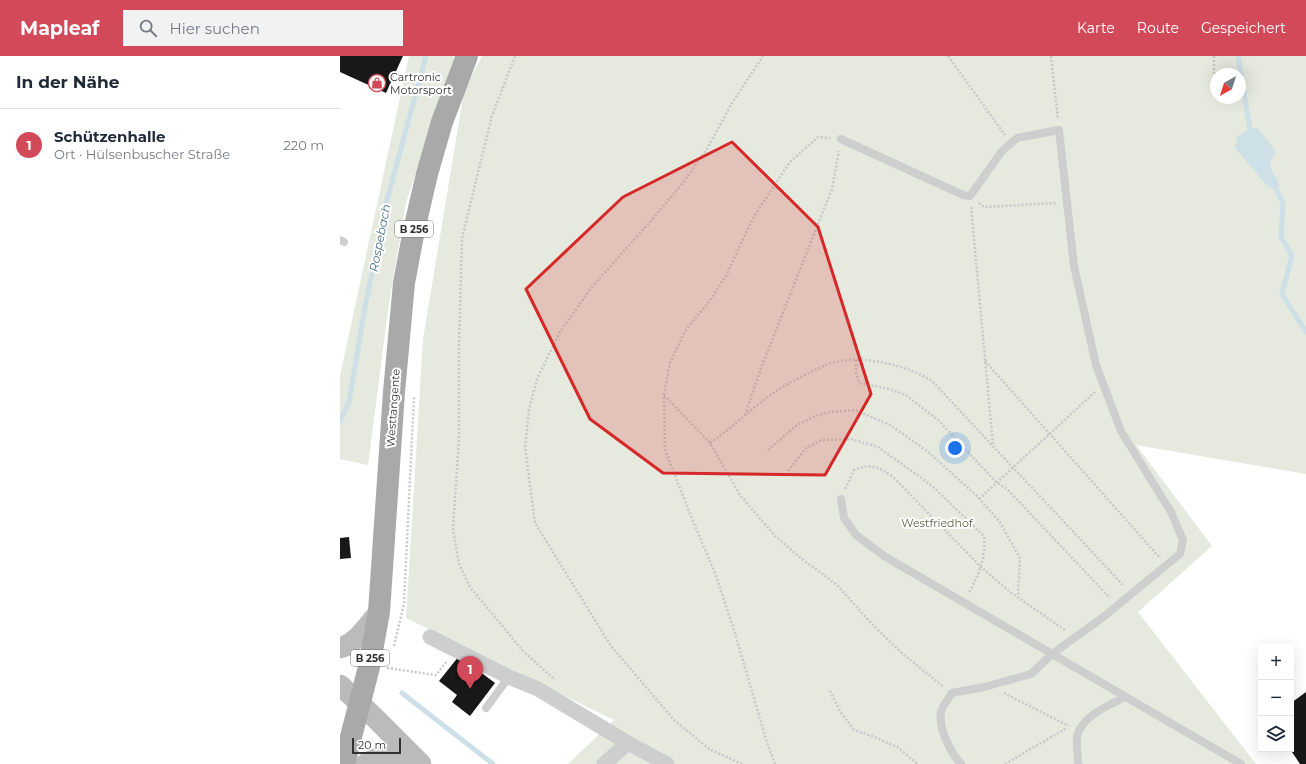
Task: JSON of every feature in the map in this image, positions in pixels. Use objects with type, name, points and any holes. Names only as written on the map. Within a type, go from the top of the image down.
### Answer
[{"type":"main road","name":"Westtangente","points":[[344,764],[369,667],[378,612],[394,392],[404,284],[414,230],[427,174],[442,122],[467,56]]},
{"type":"main road","points":[[340,648],[351,642],[364,630],[378,612]]},
{"type":"main road","points":[[340,685],[420,763]]},
{"type":"main road","points":[[364,764],[375,758],[384,756],[396,757],[420,763]]},
{"type":"street","points":[[430,637],[510,677],[538,689],[628,743],[667,764]]},
{"type":"street","points":[[604,764],[628,743]]},
{"type":"lane","points":[[841,138],[963,195],[970,196],[1002,151],[1017,138],[1059,130],[1074,266],[1096,365],[1121,431],[1171,512],[1183,540],[1180,554],[1117,606],[1052,654],[1031,674],[990,686],[952,693],[940,712],[943,734],[956,759],[961,764]]},
{"type":"lane","points":[[841,499],[844,518],[856,535],[884,556],[1241,764]]},
{"type":"lane","points":[[486,708],[510,677]]},
{"type":"lane","points":[[1079,764],[1077,736],[1086,720],[1101,709],[1125,697]]},
{"type":"path","points":[[514,56],[492,116],[462,238],[458,345],[459,438],[453,529],[460,564],[470,586],[524,651],[557,682]]},
{"type":"path","points":[[742,764],[709,749],[674,720],[611,646],[535,523],[526,447],[529,410],[537,379],[560,332],[591,288],[650,223],[682,184],[707,149],[732,103],[763,56]]},
{"type":"path","points":[[948,56],[1011,144]]},
{"type":"path","points":[[1050,56],[1059,130]]},
{"type":"path","points":[[1214,56],[1214,68]]},
{"type":"path","points":[[745,415],[764,361],[832,189],[841,138],[818,137],[790,162],[753,218],[726,276],[708,303],[685,331],[670,364],[664,394],[665,450],[715,573],[734,630],[768,746],[775,764]]},
{"type":"path","points":[[970,196],[984,207],[1067,203]]},
{"type":"path","points":[[970,196],[993,445]]},
{"type":"path","points":[[710,443],[761,402],[802,377],[832,362],[856,360],[894,364],[921,374],[932,381],[1131,594]]},
{"type":"path","points":[[856,360],[858,383],[885,388],[906,395],[938,420],[996,482],[1008,489],[1117,606]]},
{"type":"path","points":[[985,361],[1166,565]]},
{"type":"path","points":[[979,499],[1103,384]]},
{"type":"path","points":[[394,647],[404,604],[415,394]]},
{"type":"path","points":[[664,394],[710,443],[740,495],[776,537],[802,559],[837,585],[872,624],[904,655],[952,693]]},
{"type":"path","points":[[768,450],[797,425],[815,416],[830,412],[855,410],[890,425],[927,451],[979,499],[999,520],[1020,558],[1018,597]]},
{"type":"path","points":[[788,471],[806,448],[822,440],[851,439],[878,447],[931,485],[984,536],[985,549],[981,567],[964,603]]},
{"type":"path","points":[[841,499],[854,470],[863,467],[879,467],[893,477],[981,567],[1018,597],[1075,637]]},
{"type":"path","points":[[387,668],[436,675],[455,649]]},
{"type":"path","points":[[990,686],[1070,726]]},
{"type":"path","points":[[830,691],[840,711],[854,730],[897,747],[918,764]]},
{"type":"path","points":[[1005,764],[1075,723],[1086,720]]},
{"type":"highlighted area","points":[[732,142],[818,227],[871,394],[825,475],[663,473],[590,419],[526,289],[623,197]]},
{"type":"green space","points":[[409,56],[455,56],[437,106],[406,203],[389,303],[368,465],[340,459],[340,376]]},
{"type":"green space","name":"Westfriedhof","points":[[482,56],[1306,56],[1306,474],[1136,445],[1212,546],[1138,612],[1256,764],[568,764],[614,720],[406,618],[423,339],[464,92]]},
{"type":"shaded area","points":[[1258,128],[1276,152],[1270,166],[1280,186],[1269,188],[1235,148],[1238,136],[1250,129]]},
{"type":"building","name":"Cartronic Motorsport","points":[[340,56],[403,56],[386,93],[340,72]]},
{"type":"building","points":[[349,537],[351,558],[340,559],[340,538]]},
{"type":"building","points":[[459,656],[495,683],[470,716],[452,702],[457,695],[439,681]]},
{"type":"building","points":[[1306,692],[1306,764],[1300,764],[1292,752],[1294,752],[1294,701]]},
{"type":"waterway","name":"Rospebach","points":[[340,421],[349,402],[365,307],[387,200],[426,56]]},
{"type":"waterway","points":[[1238,56],[1251,136]]},
{"type":"waterway","points":[[1272,181],[1283,203],[1281,237],[1292,256],[1282,294],[1306,332]]},
{"type":"waterway","points":[[402,693],[493,764]]},
{"type":"place","name":"Cartronic Motorsport","points":[[377,83]]},
{"type":"place","name":"Schützenhalle","points":[[470,689]]}]
